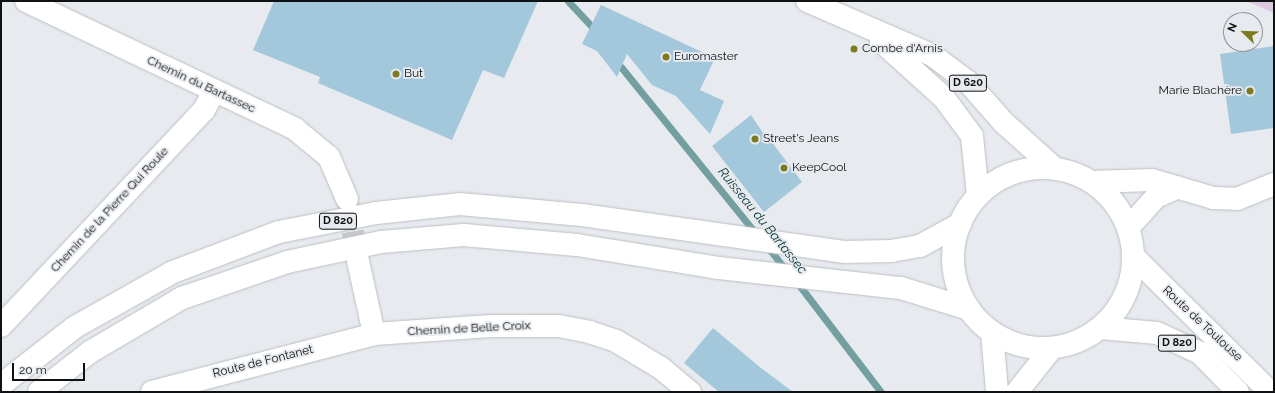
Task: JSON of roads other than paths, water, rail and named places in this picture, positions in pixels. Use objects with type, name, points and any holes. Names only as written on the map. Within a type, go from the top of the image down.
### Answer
[{"type":"main road","name":"Chemin du Bartassec","points":[[26,1],[295,129],[329,157],[347,200]]},
{"type":"main road","name":"D 620","points":[[807,1],[863,27],[932,55],[967,81],[1003,122],[1054,168]]},
{"type":"main road","name":"D 620","points":[[863,27],[944,98],[972,136],[978,196]]},
{"type":"main road","name":"Chemin de la Pierre Qui Roule","points":[[1,326],[204,110],[214,91]]},
{"type":"main road","points":[[1054,168],[1092,182],[1107,194],[1128,228],[1133,256],[1130,283],[1118,308],[1100,328],[1078,341],[1052,348],[1010,342],[992,332],[969,309],[957,282],[953,253],[960,224],[978,196],[1000,179],[1026,169],[1054,168]]},
{"type":"main road","points":[[1092,182],[1152,180],[1213,198],[1237,199],[1274,184]]},
{"type":"main road","points":[[1128,228],[1156,197],[1178,187]]},
{"type":"main road","name":"D 820","points":[[1,385],[75,327],[172,272],[279,232],[376,213],[460,204],[582,215],[714,236],[846,252],[891,252],[920,246],[960,224]]},
{"type":"main road","name":"D 820","points":[[39,392],[90,352],[182,298],[287,262],[381,242],[464,235],[577,244],[719,268],[841,283],[901,288],[969,309]]},
{"type":"main road","name":"Route de Toulouse","points":[[1133,256],[1270,392]]},
{"type":"main road","points":[[358,261],[374,334]]},
{"type":"main road","name":"Chemin de Belle Croix","points":[[374,334],[491,326],[582,330],[616,341],[661,368],[690,392]]},
{"type":"main road","name":"Route de Toulouse","points":[[1100,328],[1157,333],[1200,353],[1238,392]]},
{"type":"main road","points":[[992,332],[997,392]]},
{"type":"main road","name":"Route de Fontanet","points":[[152,392],[374,334]]},
{"type":"main road","points":[[1017,392],[1052,348]]},
{"type":"waterway","name":"Ruisseau du Bartassec","points":[[568,1],[591,26]]},
{"type":"waterway","name":"Ruisseau du Bartassec","points":[[621,67],[757,235]]},
{"type":"waterway","name":"Ruisseau du Bartassec","points":[[767,246],[786,270]]},
{"type":"waterway","name":"Ruisseau du Bartassec","points":[[796,281],[881,392]]},
{"type":"tunnel","points":[[347,199],[358,261]]},
{"type":"place","name":"Combe d'Arnis","points":[[854,49]]},
{"type":"place","name":"Euromaster","points":[[666,57]]},
{"type":"place","name":"But","points":[[396,74]]},
{"type":"place","name":"Marie Blachère","points":[[1250,91]]},
{"type":"place","name":"Street's Jeans","points":[[755,139]]},
{"type":"place","name":"KeepCool","points":[[784,168]]}]
